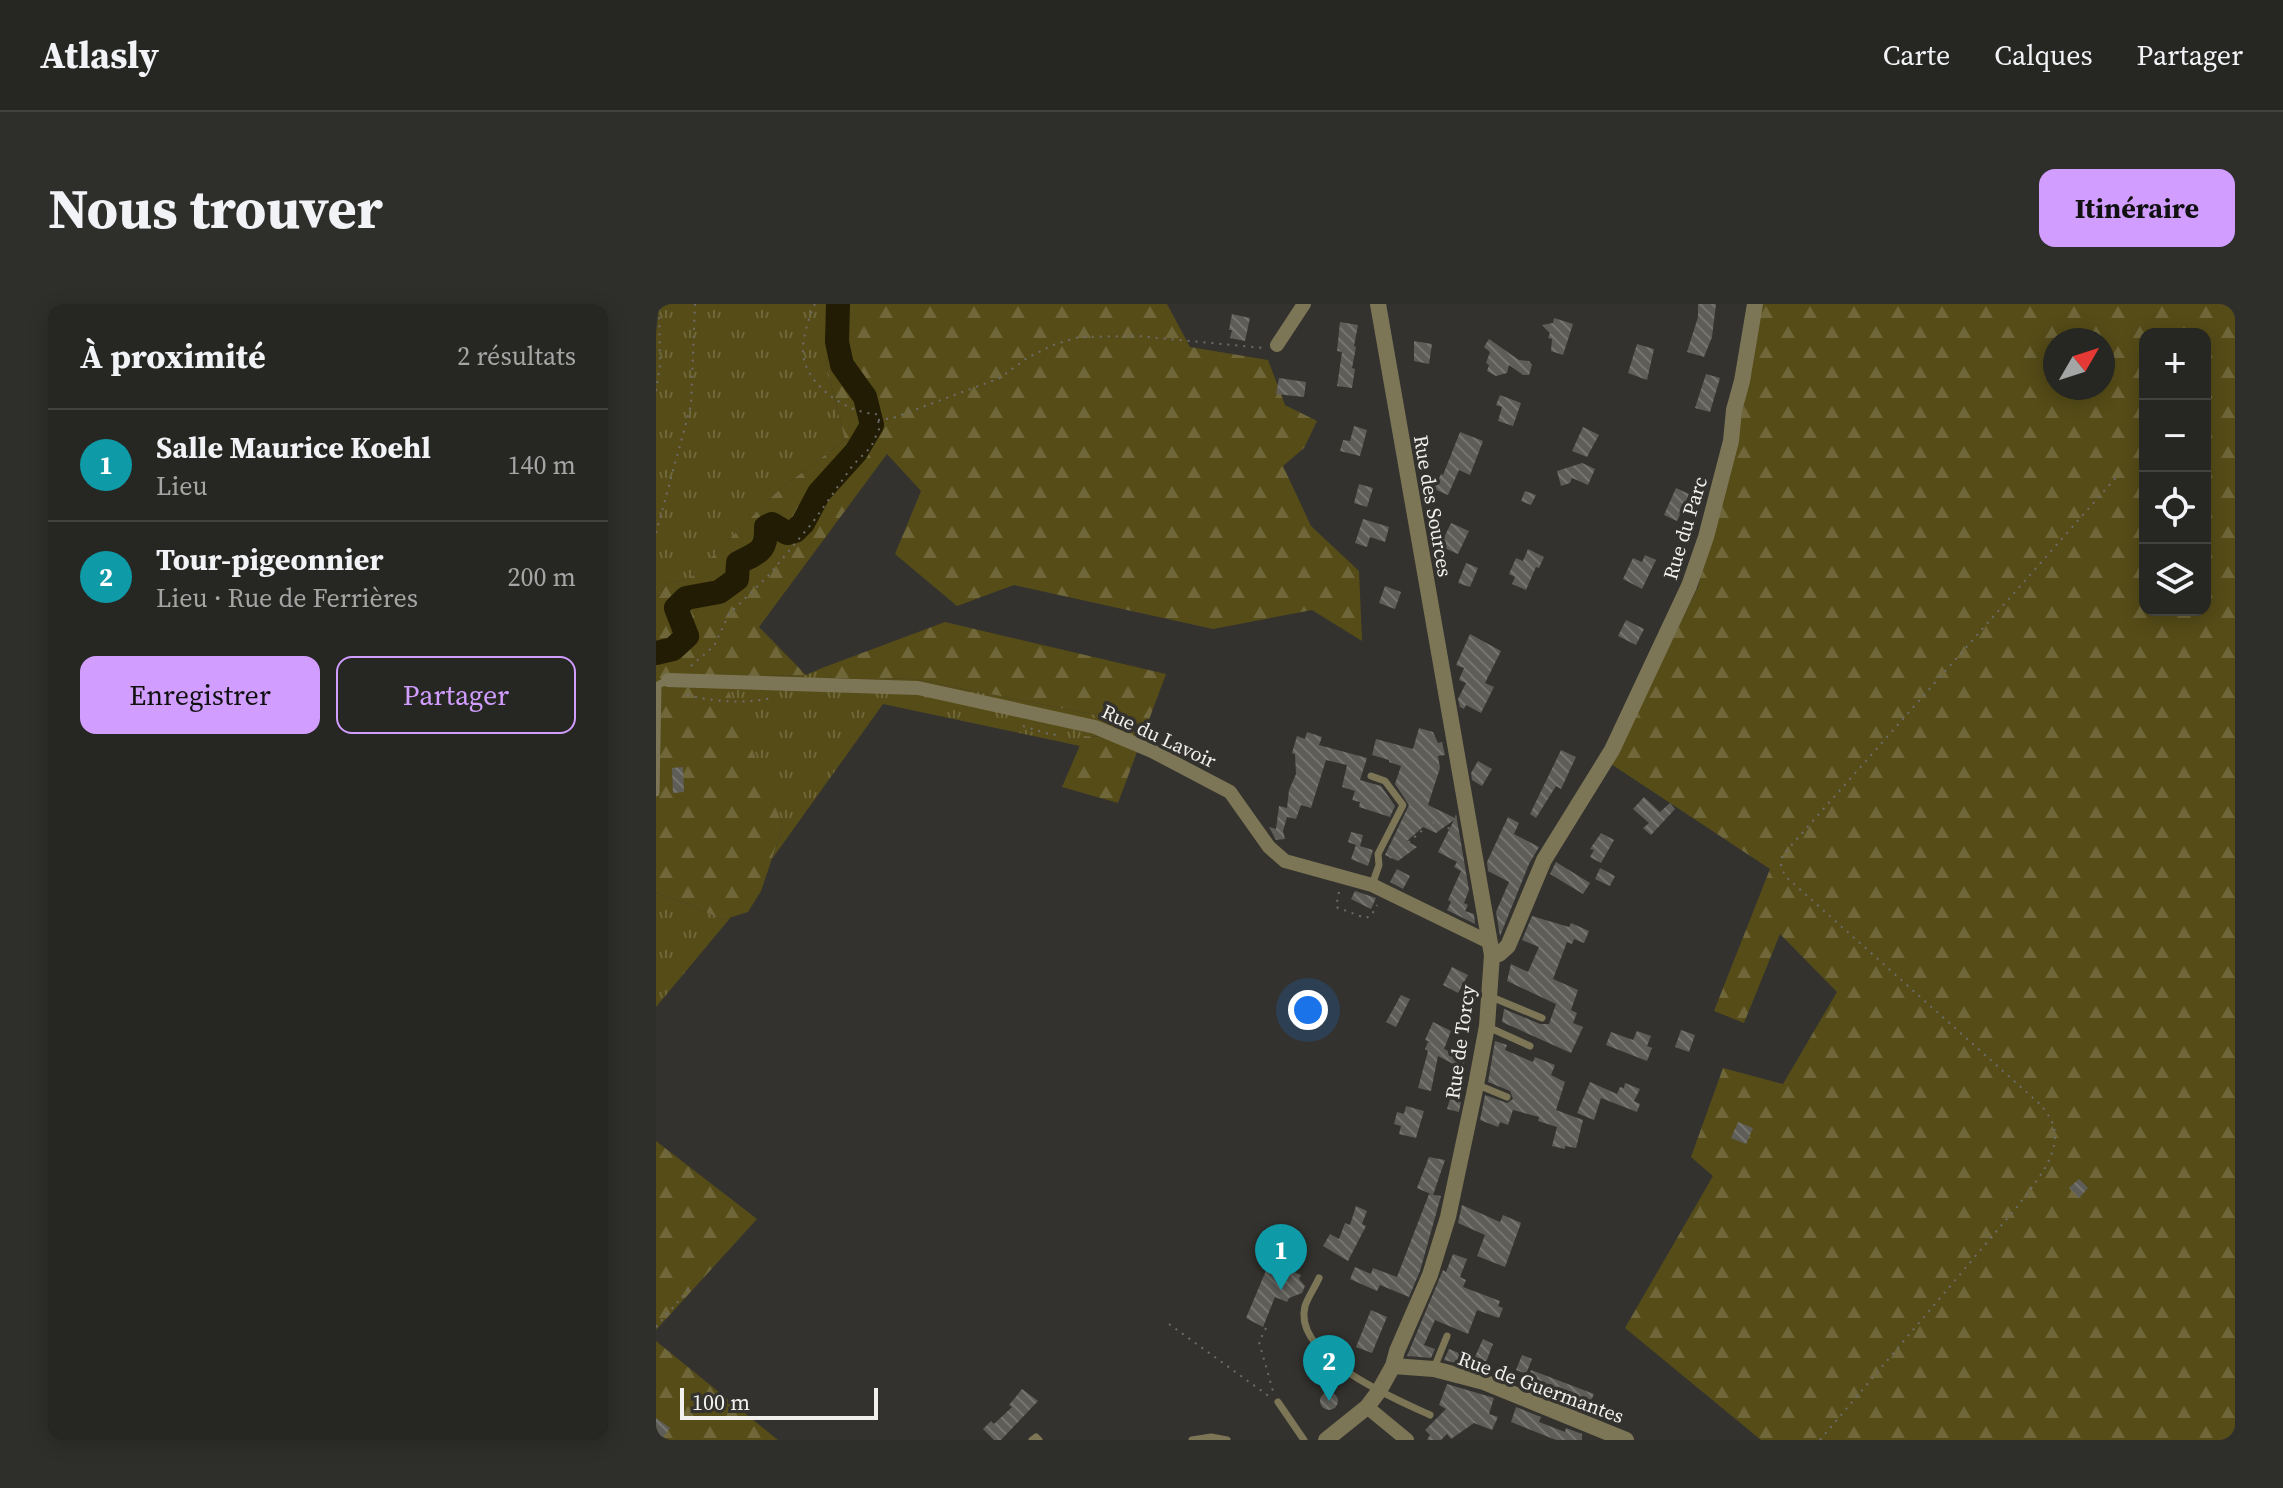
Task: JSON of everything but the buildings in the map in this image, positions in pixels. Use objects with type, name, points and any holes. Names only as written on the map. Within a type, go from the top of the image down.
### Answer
[{"type":"street","points":[[1277,345],[1304,304]]},
{"type":"street","name":"Rue des Sources","points":[[1378,304],[1449,715]]},
{"type":"street","name":"Rue du Parc","points":[[1491,948],[1499,954],[1508,946],[1544,860],[1612,750],[1689,586],[1706,537],[1731,441],[1755,304]]},
{"type":"street","name":"Rue du Lavoir","points":[[668,680],[918,688],[1095,727],[1152,751],[1230,792],[1269,847],[1285,861],[1378,887],[1491,948]]},
{"type":"street","name":"Rue de Torcy","points":[[1326,1440],[1367,1407],[1379,1391],[1393,1366],[1430,1275],[1448,1217],[1487,1026],[1491,948],[1449,715]]},
{"type":"street","name":"Rue de Guermantes","points":[[1393,1366],[1434,1369],[1484,1382],[1589,1433],[1626,1440]]},
{"type":"street","points":[[1367,1407],[1407,1440]]},
{"type":"lane","points":[[656,793],[658,685],[668,680]]},
{"type":"lane","points":[[1371,776],[1385,781],[1403,805],[1378,854],[1378,887]]},
{"type":"lane","points":[[1489,996],[1542,1018]]},
{"type":"lane","points":[[1487,1026],[1530,1046]]},
{"type":"lane","points":[[1476,1085],[1507,1097]]},
{"type":"lane","points":[[1319,1278],[1305,1308],[1306,1328],[1333,1362],[1379,1391],[1430,1415]]},
{"type":"lane","points":[[1434,1369],[1447,1336]]},
{"type":"lane","points":[[1278,1402],[1304,1440]]},
{"type":"lane","points":[[1032,1440],[1036,1437],[1039,1440]]},
{"type":"lane","points":[[1192,1440],[1211,1437],[1227,1440]]},
{"type":"path","points":[[656,391],[660,365],[659,304]]},
{"type":"path","points":[[656,533],[691,405],[695,304]]},
{"type":"path","points":[[771,698],[752,702],[700,698],[676,692],[668,680],[714,646],[729,614],[768,576],[813,522],[853,465],[871,447],[880,427],[876,414],[862,414],[838,403],[811,375],[802,350],[815,304]]},
{"type":"path","points":[[878,420],[893,418],[988,384],[1053,345],[1079,337],[1138,336],[1259,349],[1277,345]]},
{"type":"path","points":[[1820,1440],[2017,1207],[2054,1147],[2054,1125],[2042,1106],[1785,876],[1781,866],[1782,856],[2119,474]]},
{"type":"path","points":[[1016,724],[1052,735],[1066,734]]},
{"type":"path","points":[[1379,865],[1393,857],[1432,822],[1471,837]]},
{"type":"path","points":[[1343,877],[1336,907],[1365,918],[1371,916],[1378,887]]},
{"type":"path","points":[[656,1327],[689,1289]]},
{"type":"path","points":[[1169,1324],[1278,1402]]},
{"type":"path","points":[[1266,1328],[1259,1342],[1278,1402]]},
{"type":"green space","points":[[659,304],[845,304],[826,363],[845,440],[779,490],[690,578],[667,584],[656,598],[656,334]]},
{"type":"green space","points":[[845,304],[1167,304],[1190,347],[1268,360],[1285,405],[1317,421],[1304,448],[1283,466],[1311,526],[1359,571],[1362,641],[1312,610],[1213,629],[1014,585],[957,606],[895,554],[921,491],[887,454],[759,627],[806,675],[723,677],[783,826],[761,891],[748,912],[722,920],[656,893],[656,598],[667,584],[690,578],[779,490],[845,440],[826,363]]},
{"type":"green space","points":[[1756,304],[2235,304],[2235,1440],[1761,1440],[1625,1328],[1713,1176],[1691,1157],[1723,1068],[1783,1084],[1837,992],[1780,934],[1744,1023],[1714,1011],[1770,869],[1611,764],[1698,587]]},
{"type":"green space","points":[[945,622],[1166,674],[1118,803],[1062,787],[1084,736],[1114,737],[1117,719],[908,678],[834,681],[822,668]]},
{"type":"green space","points":[[822,668],[834,681],[908,678],[1117,719],[1114,737],[1085,736],[1080,746],[883,704],[772,859],[783,826],[722,677],[806,675]]},
{"type":"green space","points":[[656,893],[722,920],[731,917],[656,1007]]},
{"type":"green space","points":[[656,1141],[757,1219],[656,1330]]},
{"type":"green space","points":[[656,1341],[778,1440],[656,1440]]},
{"type":"waterway","points":[[656,653],[673,649],[687,636],[676,608],[686,598],[719,592],[737,579],[738,563],[763,546],[766,527],[772,524],[787,533],[795,531],[803,523],[819,493],[856,452],[872,425],[865,397],[842,365],[837,342],[838,304]]},
{"type":"place","name":"Salle Maurice Koehl","points":[[1281,1290]]},
{"type":"place","name":"Tour-pigeonnier","points":[[1329,1401]]}]
